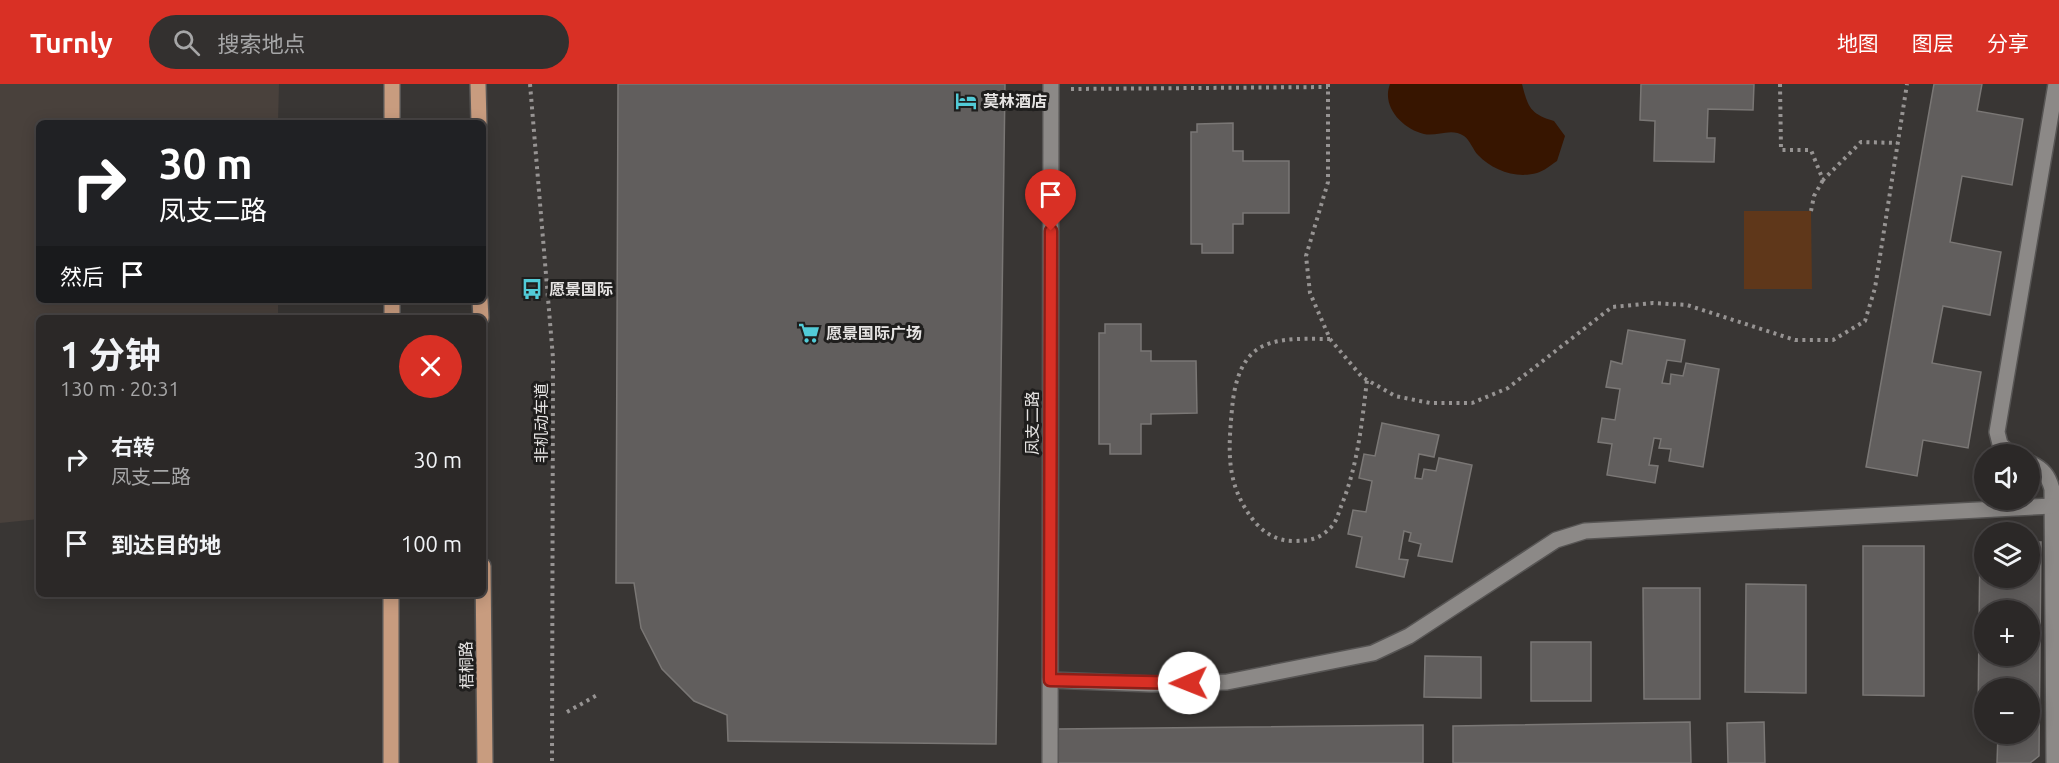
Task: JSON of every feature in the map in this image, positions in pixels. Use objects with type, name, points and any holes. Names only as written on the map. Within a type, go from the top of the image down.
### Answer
[{"type":"main road","points":[[392,84],[392,120]]},
{"type":"main road","points":[[478,84],[479,120]]},
{"type":"main road","points":[[391,597],[391,763]]},
{"type":"main road","name":"梧桐路","points":[[483,597],[485,763]]},
{"type":"street","points":[[2000,444],[1997,432],[2056,84]]},
{"type":"street","name":"凤支二路","points":[[1050,763],[1051,87]]},
{"type":"street","points":[[2040,468],[2049,477],[2052,506],[2054,763]]},
{"type":"street","points":[[1050,680],[1151,684],[1227,682],[1373,653],[1409,636],[1556,540],[1585,531],[2052,506]]},
{"type":"path","name":"非机动车道","points":[[530,84],[553,358],[552,763]]},
{"type":"path","points":[[1780,84],[1781,150],[1811,150],[1823,180]]},
{"type":"path","points":[[1051,87],[1328,85],[1328,182],[1306,256],[1310,293],[1330,339],[1366,380],[1395,396],[1430,403],[1472,403],[1508,388],[1612,307],[1653,303],[1687,305],[1796,340],[1833,340],[1864,321],[1875,288],[1907,84]]},
{"type":"path","points":[[1811,211],[1814,196],[1823,180],[1861,142],[1897,143]]},
{"type":"path","points":[[1330,339],[1295,339],[1263,346],[1245,360],[1234,389],[1229,446],[1232,481],[1241,504],[1263,532],[1287,541],[1314,541],[1334,524],[1350,484],[1361,433],[1366,380]]},
{"type":"path","points":[[567,712],[599,694]]},
{"type":"shaded area","points":[[0,84],[279,84],[278,120],[36,120],[36,303],[278,303],[278,315],[36,315],[36,519],[0,523]]},
{"type":"shaded area","points":[[1390,84],[1522,84],[1531,108],[1540,116],[1554,121],[1565,136],[1557,161],[1542,171],[1529,175],[1513,174],[1497,169],[1476,153],[1466,138],[1459,133],[1424,134],[1402,122],[1391,109],[1388,93]]},
{"type":"shaded area","points":[[1744,211],[1811,211],[1812,289],[1744,289]]},
{"type":"building","name":"愿景国际广场","points":[[618,84],[1005,84],[996,744],[728,741],[727,715],[694,701],[662,669],[641,628],[634,583],[616,583]]},
{"type":"building","points":[[1641,84],[1754,84],[1753,110],[1708,109],[1707,138],[1715,138],[1714,162],[1654,161],[1655,121],[1640,120]]},
{"type":"building","points":[[1934,84],[1982,84],[1977,111],[2023,119],[2012,185],[1962,176],[1950,242],[2001,252],[1990,315],[1943,306],[1932,363],[1981,372],[1968,448],[1923,440],[1917,476],[1866,467]]},
{"type":"building","points":[[1233,123],[1233,151],[1243,151],[1243,161],[1289,161],[1289,213],[1243,213],[1243,224],[1233,224],[1233,253],[1202,253],[1202,244],[1191,244],[1191,132],[1197,132],[1197,124]]},
{"type":"building","points":[[1105,324],[1141,324],[1141,351],[1151,351],[1151,361],[1196,361],[1197,413],[1151,414],[1151,424],[1141,424],[1141,454],[1110,454],[1110,444],[1099,444],[1099,333],[1105,333]]},
{"type":"building","points":[[1628,330],[1685,340],[1681,362],[1667,360],[1662,383],[1670,384],[1671,374],[1683,376],[1686,363],[1719,369],[1703,467],[1669,461],[1671,449],[1659,448],[1661,439],[1654,438],[1649,465],[1658,466],[1655,483],[1607,475],[1612,444],[1598,442],[1602,418],[1615,420],[1620,389],[1606,387],[1611,361],[1622,364]]},
{"type":"building","points":[[1382,423],[1439,435],[1434,457],[1419,454],[1415,478],[1422,479],[1424,469],[1436,471],[1439,458],[1472,465],[1452,562],[1418,556],[1421,544],[1409,541],[1411,533],[1404,531],[1399,559],[1408,560],[1404,577],[1356,567],[1362,537],[1348,534],[1353,510],[1366,512],[1372,481],[1359,478],[1364,454],[1375,456]]},
{"type":"building","points":[[2041,542],[2040,649],[2040,600],[1979,600],[1979,588],[2040,588]]},
{"type":"building","points":[[1863,546],[1924,546],[1924,696],[1863,695]]},
{"type":"building","points":[[1746,584],[1806,585],[1806,693],[1745,692]]},
{"type":"building","points":[[1643,588],[1700,588],[1700,699],[1644,699]]},
{"type":"building","points":[[1531,642],[1591,642],[1591,701],[1531,701]]},
{"type":"building","points":[[1425,656],[1481,657],[1481,698],[1424,697]]},
{"type":"building","points":[[1979,666],[2040,666],[2040,678],[1978,678]]},
{"type":"building","points":[[1690,722],[1691,763],[1453,763],[1453,726]]},
{"type":"building","points":[[1764,722],[1765,763],[1728,763],[1727,723]]},
{"type":"building","points":[[1423,725],[1423,763],[1057,763],[1056,729]]},
{"type":"building","points":[[1998,744],[2039,744],[2039,756],[2030,763],[1997,763]]},
{"type":"place","name":"莫林酒店","points":[[966,101]]},
{"type":"place","name":"愿景国际","points":[[532,289]]},
{"type":"place","name":"愿景国际广场","points":[[809,333]]},
{"type":"route","points":[[1051,231],[1050,680],[1151,684],[1189,683]]}]
